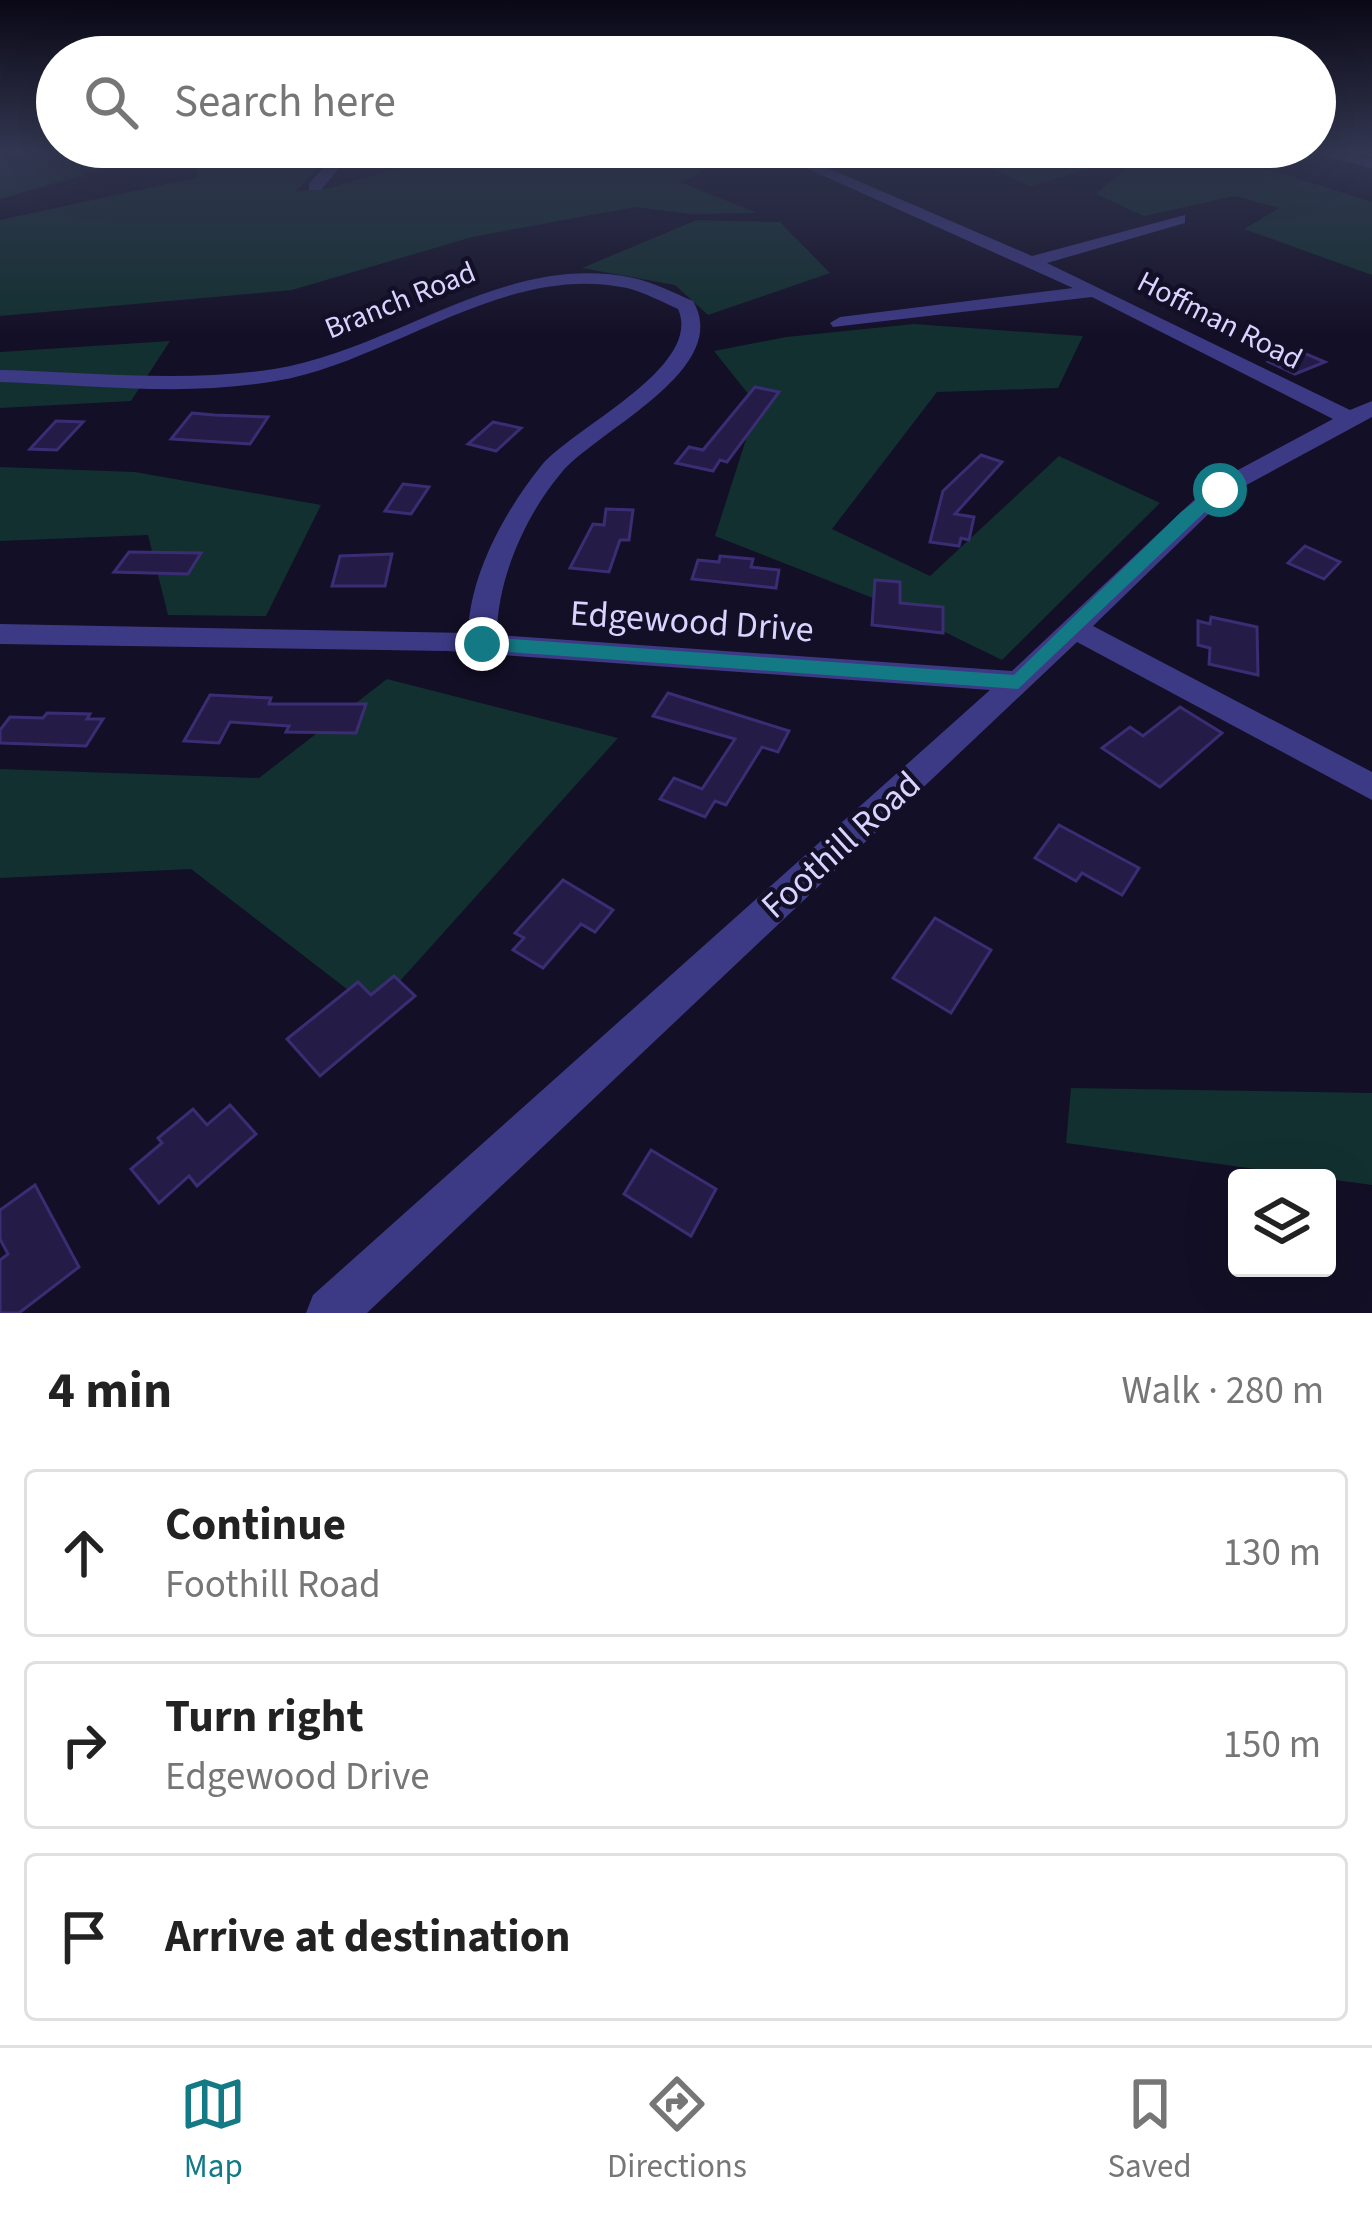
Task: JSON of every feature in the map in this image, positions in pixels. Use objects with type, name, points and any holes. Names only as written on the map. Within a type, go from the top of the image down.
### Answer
[{"type":"street","name":"Hoffman Road","points":[[921,213],[1361,414]]},
{"type":"street","points":[[1031,262],[1179,219]]},
{"type":"street","name":"Branch Road","points":[[0,376],[185,379],[278,374],[326,363],[498,293],[550,279],[614,280],[686,305],[694,320],[685,349],[651,388],[566,454],[539,484],[499,562],[481,628],[482,644]]},
{"type":"street","points":[[840,323],[1095,291]]},
{"type":"street","name":"Foothill Road","points":[[331,1313],[1018,682],[1220,490],[1361,414]]},
{"type":"street","points":[[1073,628],[1372,788]]},
{"type":"street","name":"Edgewood Drive","points":[[0,634],[482,644],[1018,682]]},
{"type":"green space","points":[[31,213],[601,213],[472,237],[292,290],[0,316],[0,220]]},
{"type":"green space","points":[[1270,213],[1372,213],[1372,275],[1244,229]]},
{"type":"green space","points":[[697,220],[780,222],[830,273],[708,315],[675,285],[582,268]]},
{"type":"green space","points":[[914,324],[1083,336],[1058,388],[937,392],[832,529],[930,576],[1059,456],[1160,503],[1002,660],[883,602],[715,536],[757,405],[714,351],[786,337]]},
{"type":"green space","points":[[170,341],[131,401],[0,408],[0,352]]},
{"type":"green space","points":[[0,467],[135,472],[321,505],[266,616],[168,615],[148,535],[0,541]]},
{"type":"green space","points":[[387,679],[618,738],[374,1010],[191,869],[0,878],[0,769],[259,778]]},
{"type":"green space","points":[[1071,1088],[1372,1093],[1372,1185],[1336,1180],[1336,1169],[1255,1169],[1066,1143]]},
{"type":"building","points":[[1299,351],[1325,362],[1295,374],[1269,362]]},
{"type":"building","points":[[755,387],[779,392],[727,462],[720,460],[713,471],[676,463],[689,447],[703,450]]},
{"type":"building","points":[[192,413],[268,417],[250,444],[171,439]]},
{"type":"building","points":[[56,421],[83,422],[57,450],[30,449]]},
{"type":"building","points":[[493,422],[521,428],[496,451],[468,444]]},
{"type":"building","points":[[981,455],[1002,462],[955,514],[974,517],[969,540],[961,538],[959,546],[930,542],[943,491]]},
{"type":"building","points":[[403,484],[429,487],[411,514],[385,511]]},
{"type":"building","points":[[606,509],[633,510],[629,540],[620,540],[609,572],[570,568],[593,524],[604,525]]},
{"type":"building","points":[[1305,546],[1340,562],[1324,579],[1288,563]]},
{"type":"building","points":[[129,552],[201,553],[188,574],[114,572]]},
{"type":"building","points":[[392,554],[385,586],[332,586],[340,556]]},
{"type":"building","points":[[720,556],[753,559],[751,567],[779,570],[776,588],[692,579],[698,560],[719,562]]},
{"type":"building","points":[[875,580],[900,582],[900,603],[943,607],[943,633],[872,625]]},
{"type":"building","points":[[1211,617],[1257,627],[1258,675],[1209,664],[1210,648],[1198,645],[1198,621],[1210,624]]},
{"type":"building","points":[[668,693],[789,731],[778,752],[762,747],[726,805],[715,801],[705,817],[660,799],[674,778],[702,789],[735,739],[653,716]]},
{"type":"building","points":[[210,695],[271,698],[269,704],[366,704],[356,733],[286,732],[289,726],[230,722],[219,743],[184,741]]},
{"type":"building","points":[[1180,707],[1222,733],[1160,787],[1102,748],[1130,727],[1143,736]]},
{"type":"building","points":[[47,713],[103,719],[86,746],[0,743],[0,730],[10,717],[43,718]]},
{"type":"building","points":[[1059,825],[1139,868],[1122,895],[1082,873],[1076,881],[1035,858]]},
{"type":"building","points":[[563,880],[613,910],[595,932],[581,924],[543,968],[513,950],[524,938],[515,933]]},
{"type":"building","points":[[935,918],[991,950],[951,1013],[893,978]]},
{"type":"building","points":[[394,976],[415,996],[320,1076],[287,1039],[358,982],[371,995]]},
{"type":"building","points":[[230,1105],[256,1134],[197,1186],[189,1176],[159,1203],[131,1169],[193,1109],[207,1125]]},
{"type":"building","points":[[651,1150],[716,1189],[691,1236],[624,1194]]},
{"type":"building","points":[[35,1185],[79,1267],[19,1313],[0,1313],[0,1260],[8,1254],[0,1239],[0,1210]]},
{"type":"route","points":[[482,644],[1018,682],[1187,516],[1220,490]]}]
